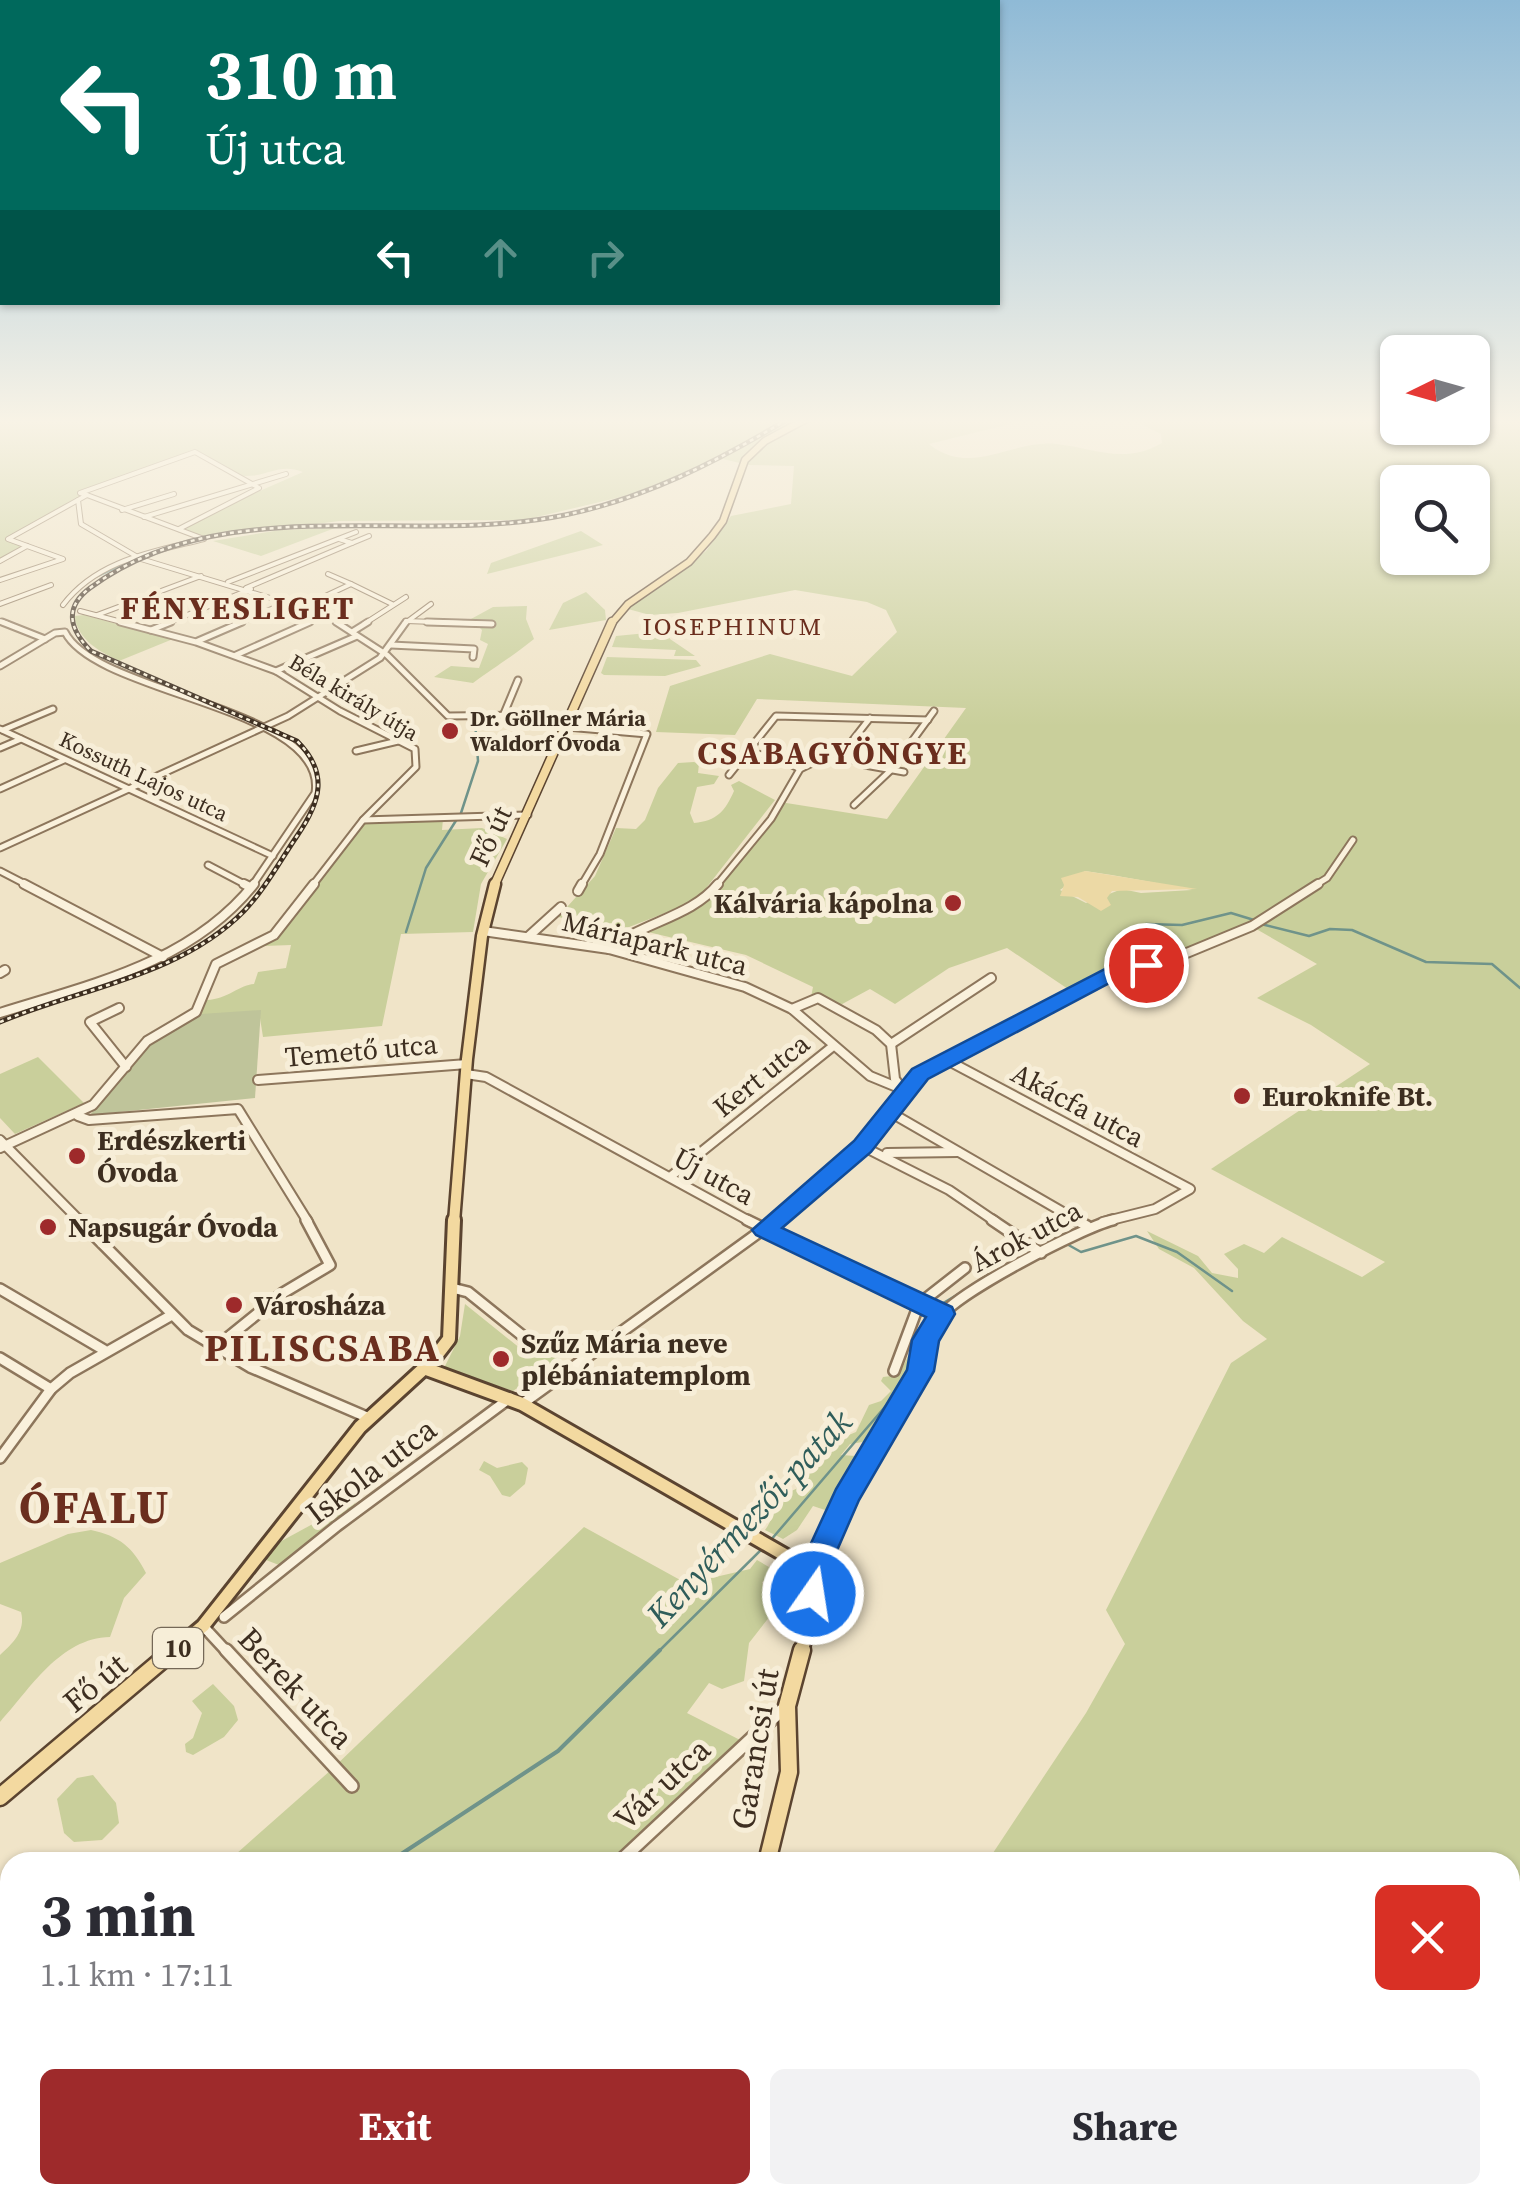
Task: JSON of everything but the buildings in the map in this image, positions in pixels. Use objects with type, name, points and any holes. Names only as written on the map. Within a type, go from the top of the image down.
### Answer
[{"type":"main road","name":"Fő út","points":[[452,1288],[467,1069],[483,931],[493,889],[613,620],[628,604],[689,562],[722,522]]},
{"type":"main road","name":"10","points":[[369,1418],[424,1368],[448,1339],[453,1325],[452,1288]]},
{"type":"main road","points":[[424,1368],[516,1401],[798,1562],[810,1578]]},
{"type":"main road","name":"Fő út","points":[[0,1797],[203,1626],[369,1418]]},
{"type":"main road","name":"Garancsi út","points":[[769,1852],[788,1772],[787,1706],[812,1614],[810,1578]]},
{"type":"street","points":[[0,580],[63,558],[8,539],[39,522]]},
{"type":"street","points":[[84,522],[87,530],[136,556],[249,588],[325,615],[381,656],[392,659],[448,716],[503,716],[647,732],[600,854],[578,891]]},
{"type":"street","points":[[63,605],[84,581],[136,556],[204,540],[155,522]]},
{"type":"street","points":[[179,530],[195,522]]},
{"type":"street","points":[[228,582],[356,532]]},
{"type":"street","points":[[151,630],[369,536]]},
{"type":"street","points":[[339,539],[352,543]]},
{"type":"street","points":[[0,562],[27,546]]},
{"type":"street","points":[[328,574],[392,604]]},
{"type":"street","points":[[97,615],[204,575]]},
{"type":"street","points":[[304,606],[351,584]]},
{"type":"street","points":[[0,604],[52,585]]},
{"type":"street","points":[[276,671],[354,634],[406,597]]},
{"type":"street","points":[[196,642],[290,601]]},
{"type":"street","points":[[0,848],[260,728],[318,697],[381,656],[406,620],[431,604]]},
{"type":"street","name":"Béla király útja","points":[[2,1145],[78,1116],[93,1106],[147,1042],[196,1012],[216,964],[274,935],[362,820],[416,768],[414,749],[276,671],[196,642],[80,611]]},
{"type":"street","points":[[236,655],[325,615]]},
{"type":"street","points":[[406,620],[492,624]]},
{"type":"street","points":[[0,621],[45,639]]},
{"type":"street","points":[[0,666],[62,632],[93,660],[260,728],[301,754],[315,774],[316,788],[309,808],[250,888],[216,923],[163,957],[0,1013]]},
{"type":"street","points":[[391,645],[474,649],[473,657]]},
{"type":"street","points":[[503,716],[518,680]]},
{"type":"street","points":[[2,730],[54,708]]},
{"type":"street","points":[[854,805],[891,770],[934,711]]},
{"type":"street","points":[[729,775],[776,716],[928,720]]},
{"type":"street","points":[[609,949],[635,929],[702,903],[770,818],[800,768],[837,753],[870,718]]},
{"type":"street","name":"Kossuth Lajos utca","points":[[2,730],[273,856]]},
{"type":"street","points":[[0,748],[21,738]]},
{"type":"street","points":[[356,751],[398,741]]},
{"type":"street","points":[[746,752],[778,758],[800,768]]},
{"type":"street","points":[[837,753],[904,772]]},
{"type":"street","points":[[0,789],[65,759]]},
{"type":"street","points":[[362,820],[528,815]]},
{"type":"street","name":"Iskola utca","points":[[224,1618],[263,1585],[516,1401],[764,1230],[862,1146],[904,1090],[945,1059],[1114,972],[1168,960],[1241,932],[1326,878],[1353,840]]},
{"type":"street","points":[[208,866],[250,888]]},
{"type":"street","points":[[0,872],[163,957]]},
{"type":"street","points":[[530,936],[561,907]]},
{"type":"street","name":"Máriapark utca","points":[[483,931],[609,949],[745,987],[792,1009],[870,1076],[904,1090]]},
{"type":"street","points":[[891,1044],[992,978]]},
{"type":"street","points":[[792,1009],[818,998],[876,1030],[891,1044],[895,1080],[904,1090]]},
{"type":"street","points":[[119,1008],[90,1022],[126,1067]]},
{"type":"street","name":"Kert utca","points":[[670,1176],[832,1047]]},
{"type":"street","name":"Akácfa utca","points":[[945,1059],[1190,1189]]},
{"type":"street","name":"Temető utca","points":[[258,1080],[467,1069]]},
{"type":"street","name":"Új utca","points":[[467,1069],[764,1230],[942,1314]]},
{"type":"street","points":[[78,1116],[89,1120],[238,1108],[300,1207],[330,1265],[283,1293],[215,1348]]},
{"type":"street","points":[[888,1111],[1087,1226]]},
{"type":"street","points":[[2,1145],[170,1316],[215,1348],[274,1379],[369,1418]]},
{"type":"street","points":[[862,1146],[883,1153],[949,1190],[1038,1250]]},
{"type":"street","points":[[883,1153],[960,1152]]},
{"type":"street","name":"Árok utca","points":[[810,1578],[846,1497],[920,1371],[926,1340],[942,1314],[980,1284],[1038,1250],[1064,1243],[1087,1226],[1155,1209],[1190,1189]]},
{"type":"street","points":[[894,1371],[923,1306],[965,1268]]},
{"type":"street","points":[[452,1288],[468,1292],[534,1345]]},
{"type":"street","points":[[0,1290],[104,1350]]},
{"type":"street","points":[[0,1458],[51,1389],[104,1350],[170,1316]]},
{"type":"street","points":[[0,1358],[51,1389]]},
{"type":"street","points":[[245,1576],[263,1585]]},
{"type":"street","name":"Berek utca","points":[[203,1626],[352,1786]]},
{"type":"street","name":"Vár utca","points":[[630,1852],[787,1706]]},
{"type":"green space","points":[[0,522],[38,522],[9,538],[27,546],[0,561]]},
{"type":"green space","points":[[190,522],[333,522],[204,539],[176,528]]},
{"type":"green space","points":[[727,522],[1380,522],[1380,575],[1490,575],[1490,522],[1520,522],[1520,1852],[994,1852],[1086,1713],[1125,1644],[1106,1610],[1231,1363],[1267,1339],[1243,1321],[1194,1268],[1159,1249],[1147,1231],[1198,1256],[1212,1273],[1238,1278],[1238,1269],[1224,1254],[1244,1244],[1264,1253],[1282,1237],[1362,1277],[1385,1262],[1211,1169],[1370,1064],[1311,1025],[1257,998],[1317,964],[1251,926],[1071,991],[1007,948],[949,968],[895,1004],[870,989],[833,1009],[811,997],[813,987],[746,955],[635,929],[697,905],[780,802],[887,819],[966,708],[757,699],[735,735],[656,732],[670,686],[770,654],[852,676],[897,632],[886,610],[867,602],[795,590],[678,613],[650,615],[628,609],[706,551]],"holes":[[[1085,871],[1192,890],[1141,893],[1122,889],[1086,903],[1060,890]]]},
{"type":"green space","points":[[335,528],[261,556],[213,541],[280,530]]},
{"type":"green space","points":[[581,531],[603,545],[487,574],[491,563]]},
{"type":"green space","points":[[586,592],[605,610],[606,620],[549,630],[563,603]]},
{"type":"green space","points":[[527,606],[526,619],[534,639],[473,683],[434,677],[451,666],[479,668],[488,644],[480,640],[482,630],[471,619],[493,607]]},
{"type":"green space","points":[[84,615],[173,639],[119,661],[85,639],[74,616]]},
{"type":"green space","points":[[668,631],[670,639],[695,656],[674,656],[676,650],[612,647],[616,636]]},
{"type":"green space","points":[[607,657],[696,660],[701,666],[665,676],[604,675],[601,673]]},
{"type":"green space","points":[[678,763],[699,764],[698,773],[719,776],[714,784],[697,787],[690,813],[694,823],[719,814],[734,791],[731,785],[739,781],[775,800],[696,901],[624,929],[558,917],[595,876],[616,828],[636,829],[645,820],[658,788]]},
{"type":"green space","points":[[443,819],[442,830],[482,828],[507,839],[481,884],[473,932],[401,934],[382,1026],[263,1037],[260,1018],[206,1017],[200,1012],[207,1000],[254,984],[258,972],[286,968],[291,945],[264,946],[366,822]]},
{"type":"green space","points":[[261,1010],[255,1098],[90,1115],[157,1037],[201,1014]]},
{"type":"green space","points":[[38,1057],[84,1103],[15,1134],[0,1118],[0,1074]]},
{"type":"green space","points":[[465,1304],[526,1353],[540,1344],[559,1359],[513,1391],[444,1368],[460,1336]]},
{"type":"green space","points":[[908,1356],[919,1360],[869,1441],[850,1444],[841,1455],[856,1456],[832,1499],[831,1512],[813,1506],[797,1530],[783,1539],[765,1530],[784,1495],[801,1487],[822,1446],[856,1432],[869,1405],[881,1401],[891,1391],[881,1381],[883,1377],[899,1375]]},
{"type":"green space","points":[[484,1461],[497,1468],[522,1462],[528,1468],[525,1484],[510,1497],[502,1495],[490,1476],[479,1470]]},
{"type":"green space","points":[[355,1501],[354,1507],[285,1562],[279,1565],[266,1560],[276,1544]]},
{"type":"green space","points":[[584,1527],[682,1581],[686,1573],[696,1570],[711,1578],[750,1569],[757,1560],[781,1574],[762,1582],[770,1616],[749,1643],[744,1681],[722,1689],[709,1683],[687,1713],[746,1743],[630,1852],[238,1852],[331,1770]]},
{"type":"green space","points":[[91,1530],[124,1544],[146,1573],[124,1598],[110,1637],[76,1646],[61,1656],[0,1722],[0,1655],[17,1636],[22,1619],[21,1612],[0,1604],[0,1563],[68,1534]]},
{"type":"green space","points":[[213,1684],[234,1706],[238,1720],[224,1737],[193,1755],[186,1752],[185,1744],[193,1738],[202,1713],[192,1701]]},
{"type":"green space","points":[[93,1775],[116,1803],[119,1823],[102,1840],[74,1842],[64,1833],[57,1799],[77,1778]]},
{"type":"sand","points":[[1085,871],[1197,889],[1112,891],[1107,898],[1111,905],[1101,911],[1078,897],[1060,896],[1064,885],[1061,878]]},
{"type":"waterway","points":[[95,577],[133,560]]},
{"type":"waterway","points":[[461,813],[478,761],[475,721]]},
{"type":"waterway","points":[[406,932],[426,868],[457,819]]},
{"type":"waterway","name":"Kenyérmezői-patak","points":[[1146,924],[1182,925],[1231,913],[1254,920]]},
{"type":"waterway","name":"Kenyérmezői-patak","points":[[1261,924],[1309,936],[1330,929],[1352,930],[1426,962],[1492,964],[1520,988]]},
{"type":"waterway","name":"Kenyérmezői-patak","points":[[1065,1243],[1081,1252],[1136,1236],[1177,1252],[1232,1291]]},
{"type":"waterway","name":"Kenyérmezői-patak","points":[[1038,1247],[1053,1240]]},
{"type":"waterway","name":"Kenyérmezői-patak","points":[[935,1308],[1030,1251]]},
{"type":"waterway","name":"Kenyérmezői-patak","points":[[770,1541],[908,1380],[918,1336],[931,1315]]},
{"type":"waterway","name":"Kenyérmezői-patak","points":[[657,1653],[764,1547]]},
{"type":"waterway","name":"Kenyérmezői-patak","points":[[404,1852],[558,1751],[660,1650]]},
{"type":"railway","points":[[0,1022],[160,966],[218,933],[259,894],[316,799],[314,764],[297,741],[91,651],[78,635],[72,619],[81,596],[143,557],[200,539],[259,529],[514,522]]},
{"type":"place","name":"Dr. Göllner Mária Waldorf Óvoda","points":[[450,731]]},
{"type":"place","name":"Kálvária kápolna","points":[[953,903]]},
{"type":"place","name":"Euroknife Bt.","points":[[1242,1096]]},
{"type":"place","name":"Erdészkerti Óvoda","points":[[77,1156]]},
{"type":"place","name":"Napsugár Óvoda","points":[[48,1227]]},
{"type":"place","name":"Városháza","points":[[234,1305]]},
{"type":"place","name":"Szűz Mária neve plébániatemplom","points":[[501,1359]]},
{"type":"district","name":"FÉNYESLIGET","points":[[238,608]]},
{"type":"district","name":"IOSEPHINUM","points":[[733,626]]},
{"type":"district","name":"CSABAGYÖNGYE","points":[[833,753]]},
{"type":"district","name":"PILISCSABA","points":[[323,1348]]},
{"type":"district","name":"ÓFALU","points":[[95,1507]]},
{"type":"route","points":[[813,1594],[810,1578],[846,1497],[920,1371],[926,1340],[942,1314],[764,1230],[848,1160],[920,1074],[1114,972],[1146,965]]}]
